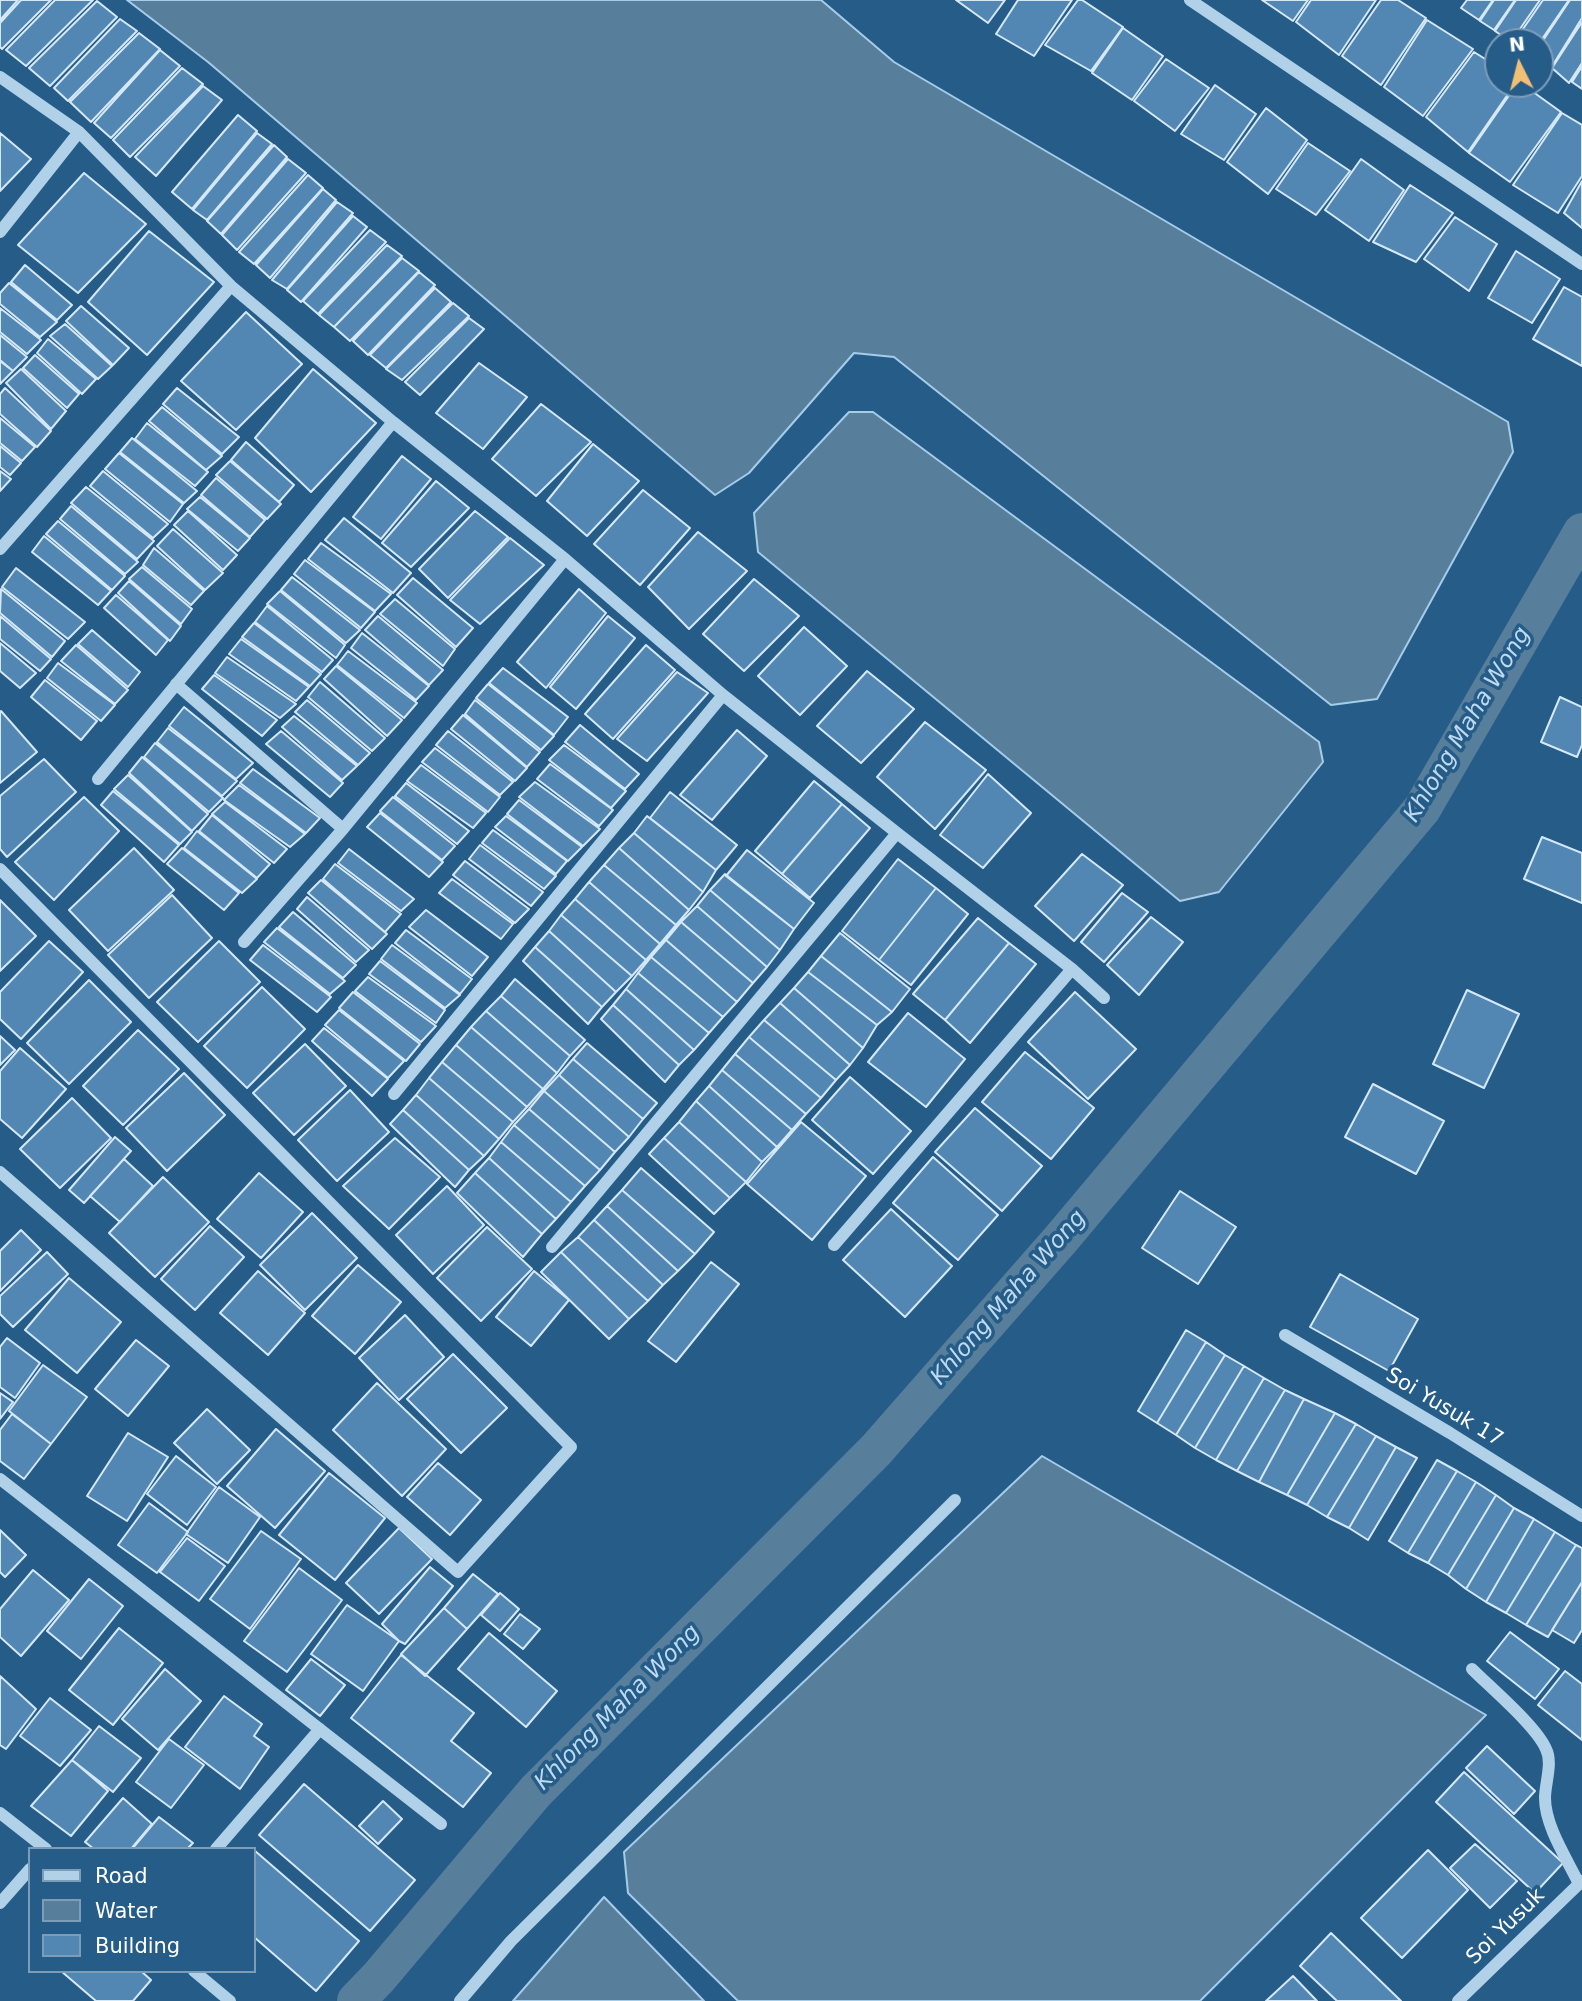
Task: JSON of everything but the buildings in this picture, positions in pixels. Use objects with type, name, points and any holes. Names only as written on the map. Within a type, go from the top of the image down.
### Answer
[{"type":"street","points":[[1190,0],[1582,264]]},
{"type":"street","points":[[0,77],[79,132],[231,286],[393,422],[565,559],[723,695],[1072,969],[1104,998]]},
{"type":"street","points":[[0,232],[79,132]]},
{"type":"street","points":[[0,549],[231,286]]},
{"type":"street","points":[[98,779],[393,422]]},
{"type":"street","points":[[244,942],[343,829],[565,559]]},
{"type":"street","points":[[176,684],[343,829]]},
{"type":"street","points":[[394,1094],[723,695]]},
{"type":"street","points":[[552,1247],[897,833]]},
{"type":"street","points":[[0,869],[571,1447],[457,1572],[0,1171]]},
{"type":"street","points":[[834,1245],[1072,969]]},
{"type":"street","name":"Soi Yusuk 17","points":[[1285,1335],[1450,1433],[1582,1516]]},
{"type":"street","points":[[0,1479],[441,1824]]},
{"type":"street","points":[[460,2001],[511,1941],[955,1500]]},
{"type":"street","points":[[1472,1669],[1540,1738],[1548,1752],[1545,1799],[1549,1822],[1581,1882]]},
{"type":"street","points":[[218,1847],[320,1729]]},
{"type":"street","points":[[0,1813],[43,1847]]},
{"type":"street","points":[[0,1903],[28,1871]]},
{"type":"street","name":"Soi Yusuk","points":[[1458,2001],[1581,1882]]},
{"type":"street","points":[[196,1973],[230,2001]]},
{"type":"water","points":[[127,0],[821,0],[894,62],[1508,422],[1513,452],[1377,699],[1331,705],[894,357],[854,353],[749,473],[715,495],[208,62]]},
{"type":"water","points":[[849,412],[873,412],[1319,742],[1323,762],[1219,892],[1180,901],[758,552],[754,513]]},
{"type":"water","points":[[1042,1456],[1486,1715],[1200,2001],[738,2001],[628,1893],[624,1852]]},
{"type":"water","points":[[604,1897],[704,2001],[513,2001]]},
{"type":"waterway","name":"Khlong Maha Wong","points":[[356,2001],[536,1791],[876,1450],[1061,1239],[1422,809],[1582,532]]}]
